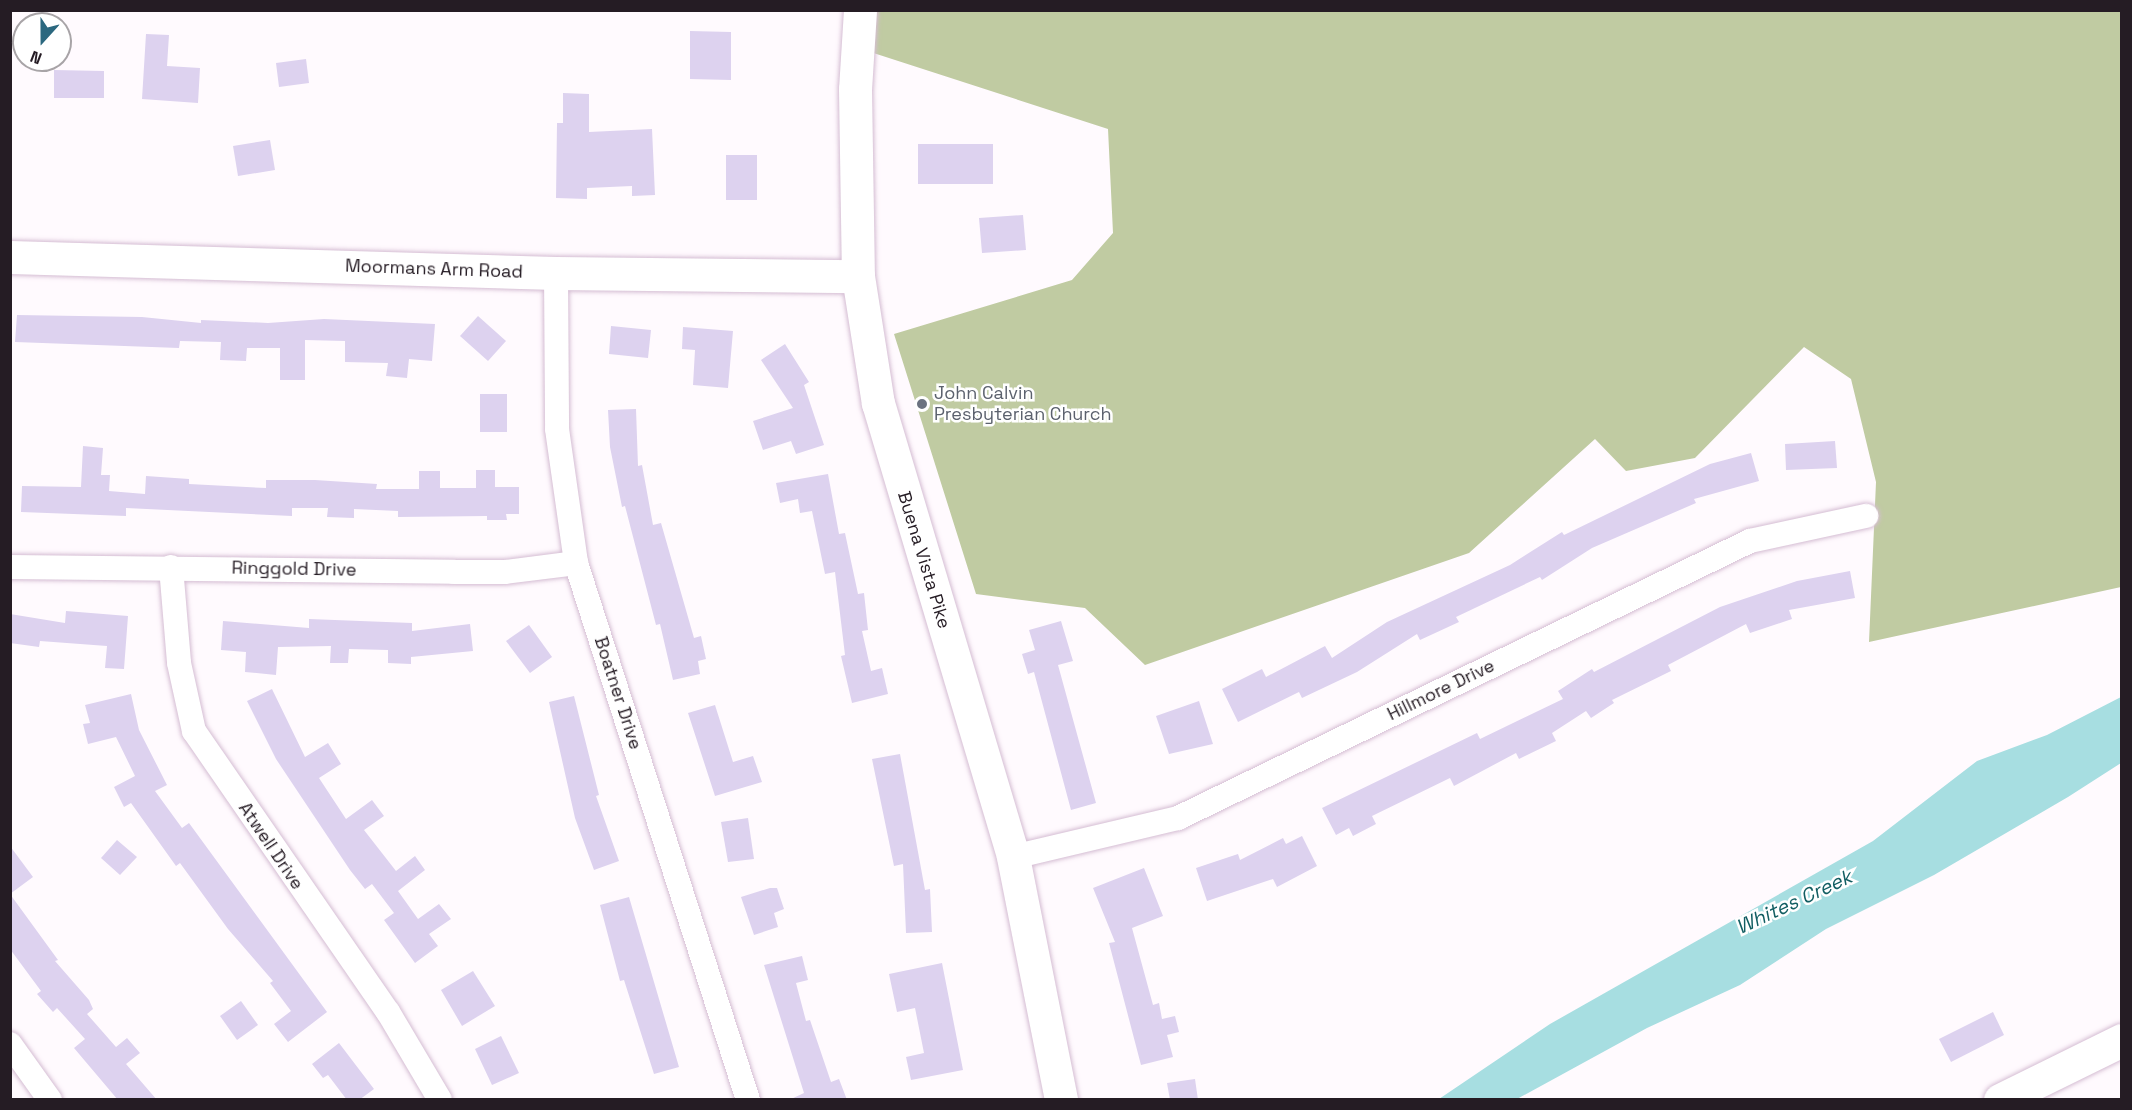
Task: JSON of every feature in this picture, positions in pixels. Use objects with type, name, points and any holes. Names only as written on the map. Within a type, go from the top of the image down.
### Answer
[{"type":"main road","name":"Buena Vista Pike","points":[[860,10],[855,89],[858,276],[878,403],[1013,857],[1061,1100]]},
{"type":"main road","name":"Moormans Arm Road","points":[[10,257],[556,273],[858,276]]},
{"type":"main road","points":[[2000,1100],[2121,1041]]},
{"type":"street","name":"Boatner Drive","points":[[556,273],[557,429],[576,563],[748,1100]]},
{"type":"street","name":"Hillmore Drive","points":[[1013,857],[1178,818],[1750,541],[1866,516]]},
{"type":"street","name":"Ringgold Drive","points":[[10,567],[495,572],[576,563]]},
{"type":"street","name":"Atwell Drive","points":[[171,567],[179,663],[194,731],[387,1012],[440,1100]]},
{"type":"street","points":[[10,1044],[50,1100]]},
{"type":"green space","points":[[860,10],[2121,11],[2121,587],[1869,642],[1876,482],[1851,379],[1804,347],[1695,458],[1626,471],[1595,439],[1469,553],[1145,665],[1085,608],[976,594],[894,334],[1072,280],[1113,233],[1108,129],[858,48]]},
{"type":"water","name":"Whites Creek","points":[[2121,697],[2121,763],[2068,797],[1934,875],[1826,929],[1740,985],[1647,1028],[1517,1099],[1439,1099],[1550,1024],[1873,841],[1977,761],[2047,735]]},
{"type":"building","points":[[690,31],[731,32],[731,80],[690,79]]},
{"type":"building","points":[[146,34],[169,35],[167,66],[200,68],[198,103],[142,99]]},
{"type":"building","points":[[306,59],[309,83],[279,87],[276,63]]},
{"type":"building","points":[[104,71],[104,98],[54,98],[54,72]]},
{"type":"building","points":[[563,93],[589,94],[589,132],[652,129],[655,195],[632,196],[632,186],[587,188],[587,199],[556,198],[557,123],[563,123]]},
{"type":"building","points":[[270,140],[275,170],[238,176],[233,146]]},
{"type":"building","points":[[918,144],[993,144],[993,184],[918,184]]},
{"type":"building","points":[[726,155],[757,155],[757,200],[726,200]]},
{"type":"building","points":[[1023,215],[1026,250],[982,253],[979,218]]},
{"type":"building","points":[[17,315],[142,317],[201,323],[201,320],[268,323],[324,319],[435,324],[432,361],[409,359],[407,378],[386,376],[388,363],[345,362],[345,341],[305,340],[305,380],[280,380],[280,348],[247,348],[246,361],[220,360],[221,342],[180,341],[179,348],[15,342]]},
{"type":"building","points":[[478,316],[506,341],[488,361],[460,336]]},
{"type":"building","points":[[611,326],[651,330],[648,358],[609,354]]},
{"type":"building","points":[[683,327],[733,331],[728,388],[693,385],[695,350],[682,349]]},
{"type":"building","points":[[785,344],[809,382],[804,385],[824,445],[796,454],[791,441],[763,450],[753,421],[793,408],[761,360]]},
{"type":"building","points":[[480,394],[507,394],[507,432],[480,432]]},
{"type":"building","points":[[636,409],[638,466],[642,465],[653,525],[661,523],[694,638],[701,636],[706,659],[698,661],[700,674],[673,680],[660,624],[656,625],[625,506],[622,507],[610,447],[608,410]]},
{"type":"building","points":[[1835,441],[1837,468],[1786,470],[1785,444]]},
{"type":"building","points":[[83,446],[103,448],[101,475],[110,475],[109,491],[145,494],[146,476],[189,479],[189,484],[266,488],[266,480],[315,480],[377,484],[376,489],[419,489],[419,471],[440,471],[440,488],[476,488],[476,470],[495,470],[495,487],[519,487],[519,514],[506,514],[507,520],[487,520],[487,516],[398,517],[398,511],[354,509],[354,518],[327,517],[328,508],[292,508],[292,516],[126,508],[126,516],[21,512],[22,486],[81,487]]},
{"type":"building","points":[[1751,453],[1759,481],[1694,499],[1696,503],[1592,548],[1542,580],[1540,577],[1456,617],[1459,622],[1420,640],[1417,634],[1357,672],[1302,698],[1299,692],[1238,722],[1222,689],[1262,669],[1266,677],[1325,646],[1332,658],[1387,622],[1510,565],[1562,532],[1564,535],[1710,464]]},
{"type":"building","points":[[828,474],[839,534],[845,533],[858,594],[864,593],[868,630],[862,631],[871,671],[882,668],[888,694],[852,703],[841,656],[845,655],[835,572],[825,574],[812,511],[800,513],[798,499],[780,503],[776,483]]},
{"type":"building","points":[[1850,571],[1855,598],[1789,610],[1792,619],[1750,633],[1746,624],[1668,665],[1671,671],[1612,700],[1614,703],[1591,718],[1586,711],[1552,733],[1556,741],[1519,759],[1516,753],[1454,786],[1450,778],[1372,816],[1376,824],[1353,836],[1349,828],[1336,835],[1322,808],[1477,733],[1480,739],[1563,699],[1558,691],[1592,669],[1594,672],[1720,607],[1797,581]]},
{"type":"building","points":[[66,611],[128,616],[124,669],[105,668],[107,646],[40,641],[39,647],[10,643],[10,614],[65,623]]},
{"type":"building","points":[[309,619],[412,623],[412,631],[470,624],[473,651],[411,657],[411,664],[388,663],[388,650],[349,649],[348,663],[330,663],[331,646],[278,647],[276,675],[245,672],[246,652],[221,650],[223,621],[309,628]]},
{"type":"building","points":[[1061,621],[1073,661],[1058,665],[1096,803],[1071,810],[1034,672],[1028,674],[1022,654],[1035,650],[1029,630]]},
{"type":"building","points":[[529,625],[552,657],[530,673],[506,641]]},
{"type":"building","points":[[272,689],[305,757],[328,743],[341,764],[319,778],[346,819],[372,800],[384,816],[364,830],[396,871],[415,856],[425,870],[398,891],[418,919],[439,904],[451,919],[429,934],[438,946],[415,963],[384,920],[394,913],[372,884],[365,889],[350,870],[276,759],[247,701]]},
{"type":"building","points":[[131,694],[139,730],[167,785],[155,791],[182,828],[189,823],[327,1012],[288,1042],[274,1024],[291,1011],[270,983],[273,981],[228,929],[180,863],[176,866],[131,803],[124,807],[114,787],[135,776],[116,737],[88,744],[83,724],[90,723],[85,705]]},
{"type":"building","points":[[574,696],[599,795],[596,796],[619,861],[594,870],[575,818],[549,702]]},
{"type":"building","points":[[1199,701],[1213,744],[1169,754],[1156,716]]},
{"type":"building","points":[[715,705],[733,762],[753,756],[762,782],[715,796],[688,713]]},
{"type":"building","points":[[900,754],[925,890],[930,889],[932,932],[906,933],[903,864],[894,866],[872,759]]},
{"type":"building","points":[[748,818],[754,859],[728,862],[721,822]]},
{"type":"building","points":[[1302,836],[1317,866],[1277,887],[1273,879],[1207,901],[1196,868],[1238,854],[1240,860],[1283,838],[1286,844]]},
{"type":"building","points":[[117,840],[137,857],[120,875],[101,858]]},
{"type":"building","points":[[10,846],[33,877],[10,894]]},
{"type":"building","points":[[1144,868],[1163,916],[1132,928],[1153,1005],[1159,1003],[1162,1019],[1175,1016],[1179,1032],[1167,1035],[1173,1057],[1141,1065],[1109,943],[1115,942],[1093,888]]},
{"type":"building","points":[[777,888],[784,909],[774,913],[778,927],[754,935],[741,897]]},
{"type":"building","points":[[10,894],[58,960],[55,961],[89,1000],[93,1009],[87,1014],[116,1047],[127,1038],[140,1053],[126,1064],[157,1100],[118,1100],[74,1048],[85,1039],[57,1008],[53,1012],[37,994],[41,991],[10,949]]},
{"type":"building","points":[[629,897],[679,1067],[654,1074],[624,980],[620,981],[600,905]]},
{"type":"building","points":[[802,956],[808,980],[796,983],[806,1021],[810,1020],[831,1082],[839,1079],[847,1100],[789,1100],[804,1093],[764,965]]},
{"type":"building","points":[[942,963],[963,1070],[911,1080],[906,1057],[924,1053],[915,1008],[897,1012],[889,974]]},
{"type":"building","points":[[473,971],[495,1006],[462,1026],[441,990]]},
{"type":"building","points":[[241,1001],[258,1025],[237,1040],[220,1016]]},
{"type":"building","points":[[1993,1012],[2004,1035],[1951,1062],[1939,1039]]},
{"type":"building","points":[[501,1036],[519,1073],[492,1085],[475,1049]]},
{"type":"building","points":[[339,1043],[374,1089],[359,1100],[347,1100],[328,1075],[323,1078],[312,1064]]},
{"type":"building","points":[[1195,1079],[1198,1100],[1170,1100],[1167,1083]]},
{"type":"place","name":"John Calvin Presbyterian Church","points":[[922,404]]}]
